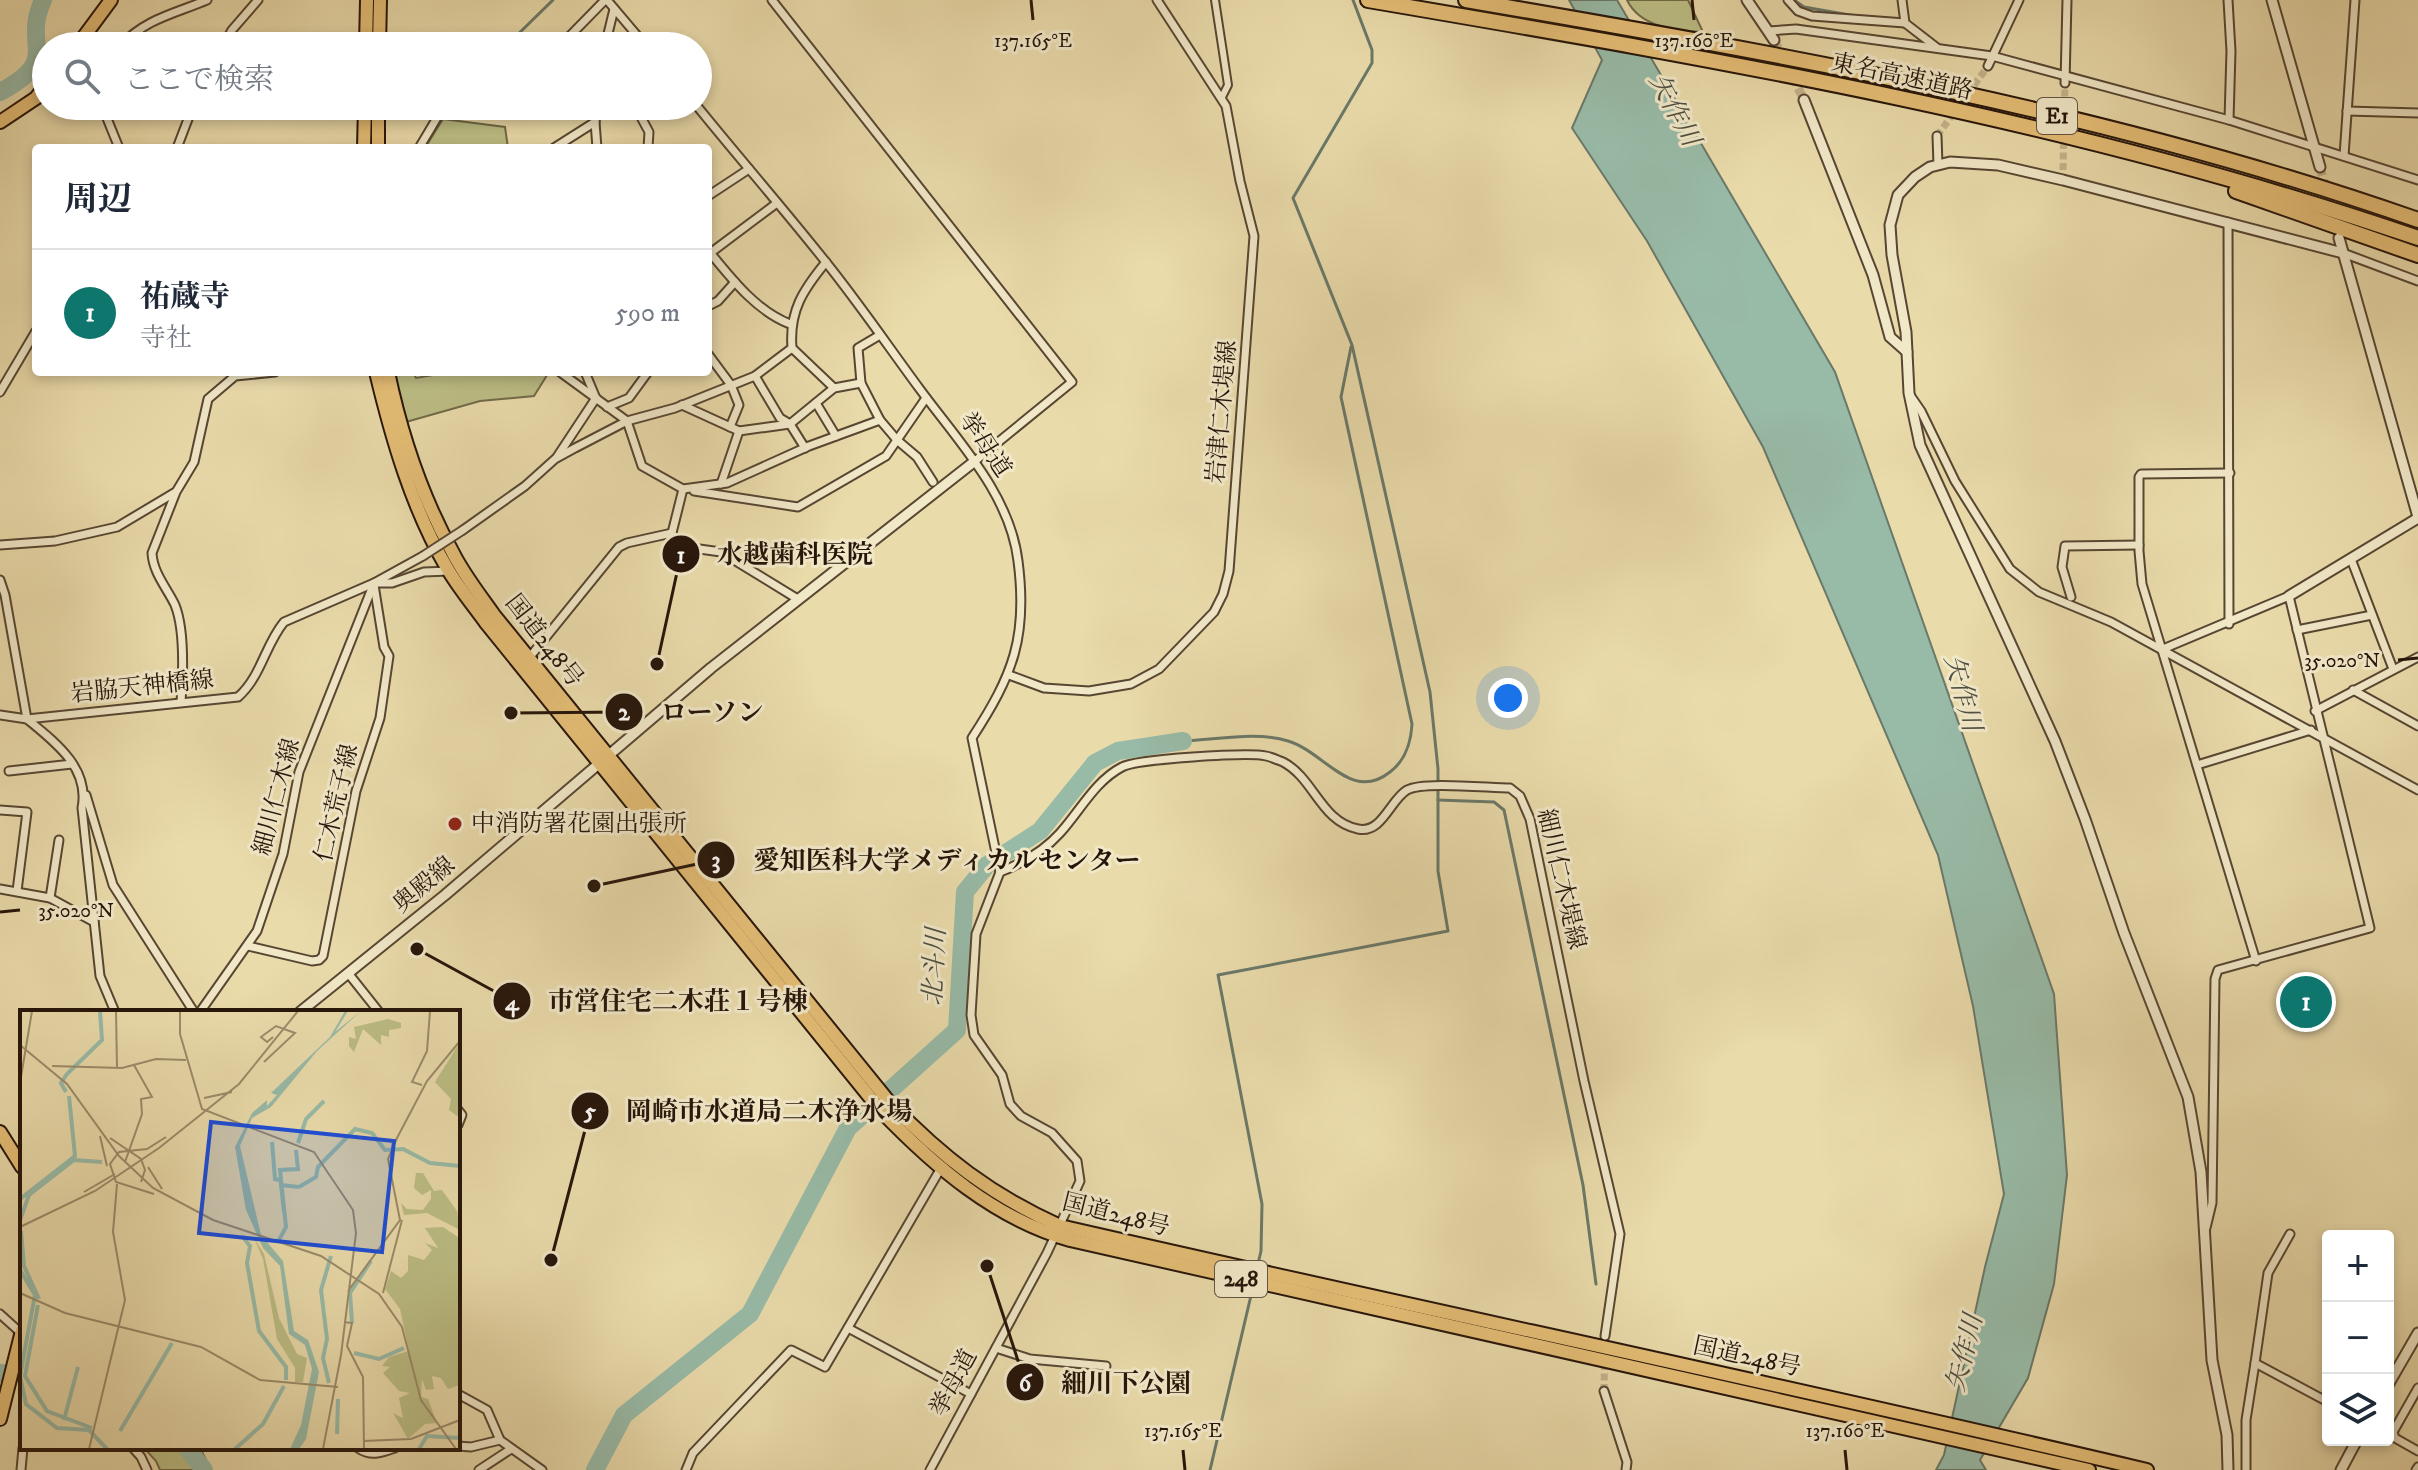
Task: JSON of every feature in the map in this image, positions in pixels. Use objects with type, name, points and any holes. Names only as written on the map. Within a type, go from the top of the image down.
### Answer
[{"type":"highway","name":"東名高速道路","points":[[1368,0],[1607,41],[1948,109],[2248,185],[2418,238]]},
{"type":"highway","name":"東名高速道路","points":[[1466,0],[1724,46],[2049,114],[2242,165],[2418,219]]},
{"type":"highway","points":[[2119,150],[2418,255]]},
{"type":"main road","points":[[89,32],[111,0]]},
{"type":"main road","points":[[366,32],[367,0]]},
{"type":"main road","points":[[379,32],[380,0]]},
{"type":"main road","points":[[0,122],[32,101]]},
{"type":"main road","points":[[364,144],[365,120]]},
{"type":"main road","points":[[378,120],[378,144]]},
{"type":"main road","name":"国道248号","points":[[377,376],[387,420],[408,484],[449,571],[486,623],[603,759],[885,1107],[959,1185],[1023,1221],[1058,1231],[1639,1363],[2089,1470]]},
{"type":"main road","name":"国道248号","points":[[389,376],[397,415],[415,466],[453,554],[494,615],[603,759]]},
{"type":"main road","name":"国道248号","points":[[885,1107],[974,1180],[1058,1231]]},
{"type":"main road","points":[[0,1132],[20,1164]]},
{"type":"main road","points":[[0,1419],[20,1342]]},
{"type":"main road","name":"国道248号","points":[[1639,1363],[1915,1415],[2147,1470]]},
{"type":"street","points":[[135,32],[164,14],[207,0]]},
{"type":"street","points":[[231,32],[258,0]]},
{"type":"street","points":[[574,32],[606,0],[634,32]]},
{"type":"street","points":[[772,0],[1072,382],[975,461]]},
{"type":"street","name":"岩津仁木堤線","points":[[1009,675],[1044,688],[1089,691],[1131,684],[1159,669],[1214,612],[1229,571],[1254,236],[1226,106],[1157,0]]},
{"type":"street","points":[[1215,0],[1228,85],[1222,97]]},
{"type":"street","points":[[1747,0],[1771,36],[1796,29],[1992,56],[2066,79],[2229,120],[2418,180]]},
{"type":"street","points":[[1788,0],[1798,11],[1812,16],[1905,23],[1938,49]]},
{"type":"street","points":[[1902,0],[1905,23]]},
{"type":"street","points":[[1988,66],[2019,0]]},
{"type":"street","points":[[2066,79],[2067,0]]},
{"type":"street","points":[[2228,0],[2231,51],[2229,120]]},
{"type":"street","points":[[2272,0],[2320,167]]},
{"type":"street","points":[[2344,156],[2355,0]]},
{"type":"street","points":[[608,32],[614,9]]},
{"type":"street","points":[[1804,100],[1873,275],[1890,337],[1907,352]]},
{"type":"street","points":[[2347,111],[2418,113]]},
{"type":"street","points":[[108,120],[117,144]]},
{"type":"street","points":[[179,144],[188,120]]},
{"type":"street","points":[[421,144],[436,120]]},
{"type":"street","points":[[643,120],[649,132],[648,144]]},
{"type":"street","name":"挙母道","points":[[709,120],[826,262],[975,461],[1004,511],[1018,558],[1020,633],[1009,675],[972,738],[1000,872],[976,934],[971,1015],[974,1035],[1002,1075],[1010,1104],[1021,1116],[1052,1133],[1077,1161],[1080,1181],[1058,1231],[930,1470]]},
{"type":"street","points":[[560,144],[595,122],[597,144]]},
{"type":"street","points":[[1937,136],[1938,165]]},
{"type":"street","points":[[2228,1470],[2227,1435],[2212,1360],[2206,1230],[2196,1136],[2180,1073],[2124,933],[2055,741],[1920,445],[1909,393],[1907,352],[1892,255],[1891,215],[1898,195],[1922,171],[1938,165],[1966,162],[1998,165],[2063,175],[2343,253],[2418,281]]},
{"type":"street","points":[[712,193],[749,169]]},
{"type":"street","points":[[2404,176],[2418,172]]},
{"type":"street","points":[[712,251],[777,203]]},
{"type":"street","points":[[2228,222],[2229,624]]},
{"type":"street","points":[[2163,649],[2229,624],[2289,596],[2418,518],[2339,238]]},
{"type":"street","points":[[712,256],[773,318],[790,324]]},
{"type":"street","points":[[826,262],[807,286],[790,324],[792,348],[834,388]]},
{"type":"street","points":[[712,304],[735,282]]},
{"type":"street","points":[[880,335],[858,348],[861,383],[880,420],[917,457],[933,482]]},
{"type":"street","points":[[0,392],[32,338]]},
{"type":"street","points":[[555,459],[627,421],[682,405],[755,376],[792,348]]},
{"type":"street","points":[[712,359],[731,385],[739,405],[730,427]]},
{"type":"street","points":[[181,702],[183,656],[175,607],[152,563],[152,553],[176,492],[194,462],[208,399],[234,376]]},
{"type":"street","points":[[566,376],[627,421],[642,466],[683,489],[798,507],[886,456],[926,398]]},
{"type":"street","points":[[587,376],[596,398]]},
{"type":"street","points":[[607,407],[629,398],[645,376]]},
{"type":"street","points":[[755,376],[780,418],[790,424],[805,448]]},
{"type":"street","points":[[682,405],[739,431],[790,424],[834,388],[861,383]]},
{"type":"street","points":[[1909,393],[1955,481],[2010,569],[2039,592],[2111,622],[2163,649],[2418,790]]},
{"type":"street","points":[[555,459],[596,398]]},
{"type":"street","points":[[816,403],[836,436]]},
{"type":"street","points":[[683,489],[721,484],[880,420]]},
{"type":"street","points":[[721,484],[739,431]]},
{"type":"street","name":"岩脇天神橋線","points":[[0,715],[27,719],[238,697],[251,686],[275,634],[284,622],[374,583],[423,556],[525,486],[555,459]]},
{"type":"street","name":"奥殿線","points":[[302,1010],[445,895],[796,598],[975,461]]},
{"type":"street","points":[[2230,473],[2141,474],[2139,545],[2142,584],[2256,961]]},
{"type":"street","points":[[683,489],[672,533],[678,546],[721,552],[796,598]]},
{"type":"street","points":[[0,545],[55,541],[117,527],[176,492]]},
{"type":"street","points":[[529,658],[619,547],[672,533]]},
{"type":"street","points":[[2071,597],[2062,567],[2065,546],[2139,545]]},
{"type":"street","points":[[2351,559],[2393,669]]},
{"type":"street","points":[[374,583],[392,583],[424,572],[449,571]]},
{"type":"street","points":[[0,580],[27,719],[63,748],[85,793],[120,900],[196,1010]]},
{"type":"street","name":"細川仁木線","points":[[199,1010],[257,931],[283,854],[299,772],[374,583]]},
{"type":"street","name":"仁木荒子線","points":[[248,946],[312,961],[323,956],[356,791],[380,718],[389,656],[384,647],[374,583]]},
{"type":"street","points":[[2206,1230],[2212,1203],[2215,979],[2218,970],[2370,928],[2289,596]]},
{"type":"street","points":[[2297,630],[2372,615]]},
{"type":"street","points":[[2315,711],[2418,657]]},
{"type":"street","points":[[2353,690],[2418,726]]},
{"type":"street","points":[[2197,765],[2311,730]]},
{"type":"street","name":"細川仁木堤線","points":[[1000,872],[1025,862],[1044,849],[1060,834],[1103,779],[1123,766],[1152,760],[1264,756],[1284,762],[1303,778],[1328,812],[1344,826],[1363,830],[1377,825],[1407,790],[1423,786],[1510,788],[1520,796],[1530,819],[1584,1081],[1620,1234],[1605,1336]]},
{"type":"street","points":[[9,771],[72,764]]},
{"type":"street","points":[[85,793],[82,808],[100,976],[114,1010]]},
{"type":"street","points":[[0,810],[27,812],[17,891]]},
{"type":"street","points":[[50,898],[59,840]]},
{"type":"street","points":[[0,889],[50,898],[94,922]]},
{"type":"street","points":[[348,973],[377,1010]]},
{"type":"street","points":[[686,1470],[693,1453],[791,1350],[825,1367],[941,1168]]},
{"type":"street","points":[[2246,1470],[2246,1420],[2268,1273],[2290,1234]]},
{"type":"street","points":[[0,1314],[20,1330]]},
{"type":"street","points":[[848,1328],[971,1394]]},
{"type":"street","points":[[2394,1375],[2418,1333]]},
{"type":"street","points":[[996,1348],[1030,1359],[1106,1366]]},
{"type":"street","points":[[2255,1363],[2322,1399]]},
{"type":"street","points":[[2418,1388],[2393,1432],[2395,1438],[2418,1451]]},
{"type":"street","points":[[1604,1391],[1627,1462],[1626,1470]]},
{"type":"street","points":[[460,1395],[487,1410],[500,1440],[542,1470]]},
{"type":"street","points":[[460,1446],[471,1447],[500,1440]]},
{"type":"street","points":[[2341,1470],[2354,1446]]},
{"type":"street","points":[[479,1470],[511,1449]]},
{"type":"street","points":[[21,1470],[23,1450]]},
{"type":"street","points":[[135,1450],[147,1470]]},
{"type":"street","points":[[362,1450],[371,1454],[390,1450]]},
{"type":"green space","points":[[1627,0],[1688,0],[1703,32],[1670,29],[1649,22]]},
{"type":"green space","points":[[442,120],[451,120],[505,127],[507,144],[427,144]]},
{"type":"green space","points":[[394,376],[546,376],[534,396],[480,401],[406,422]]},
{"type":"green space","points":[[146,1450],[201,1450],[211,1470],[160,1470]]},
{"type":"water","name":"矢作川","points":[[1569,0],[1617,0],[1835,372],[2054,994],[2067,1175],[2054,1284],[2028,1378],[1980,1460],[1986,1470],[1936,1470],[1944,1455],[2004,1194],[1973,1006],[1938,855],[1763,447],[1647,241],[1572,128],[1602,60]]},
{"type":"waterway","points":[[36,32],[37,16],[43,0]]},
{"type":"waterway","points":[[520,32],[553,0]]},
{"type":"waterway","points":[[1257,1268],[1261,1251],[1262,1204],[1218,975],[1448,931],[1438,871],[1438,769],[1430,692],[1352,345],[1293,198],[1372,63],[1372,50],[1353,0]]},
{"type":"waterway","points":[[1794,0],[1804,7],[1855,16]]},
{"type":"waterway","points":[[0,92],[19,80],[32,66]]},
{"type":"waterway","points":[[1183,741],[1249,736],[1276,738],[1301,747],[1350,779],[1363,782],[1376,780],[1390,772],[1407,750],[1412,724],[1341,397],[1351,347]]},
{"type":"waterway","name":"北斗川","points":[[595,1470],[624,1415],[750,1314],[848,1128],[957,1030],[965,892],[987,865],[1040,831],[1095,763],[1118,751],[1183,741]]},
{"type":"waterway","points":[[1438,800],[1494,802],[1504,810],[1583,1185],[1596,1284]]},
{"type":"waterway","points":[[1210,1470],[1253,1287]]},
{"type":"waterway","name":"北斗川","points":[[0,1373],[20,1374]]},
{"type":"waterway","name":"北斗川","points":[[189,1450],[204,1470]]},
{"type":"tunnel","points":[[1774,40],[1804,100]]},
{"type":"tunnel","points":[[1937,136],[1988,66]]},
{"type":"tunnel","points":[[2063,170],[2065,83]]},
{"type":"tunnel","points":[[2320,167],[2332,212]]},
{"type":"tunnel","points":[[1604,1391],[1605,1336]]},
{"type":"place","name":"水越歯科医院","points":[[657,664]]},
{"type":"place","name":"ローソン","points":[[511,713]]},
{"type":"place","name":"中消防署花園出張所","points":[[455,824]]},
{"type":"place","name":"愛知医科大学メディカルセンター","points":[[594,886]]},
{"type":"place","name":"市営住宅二木荘１号棟","points":[[417,949]]},
{"type":"place","name":"祐蔵寺","points":[[2306,1002]]},
{"type":"place","name":"岡崎市水道局二木浄水場","points":[[551,1260]]},
{"type":"place","name":"細川下公園","points":[[987,1266]]}]
